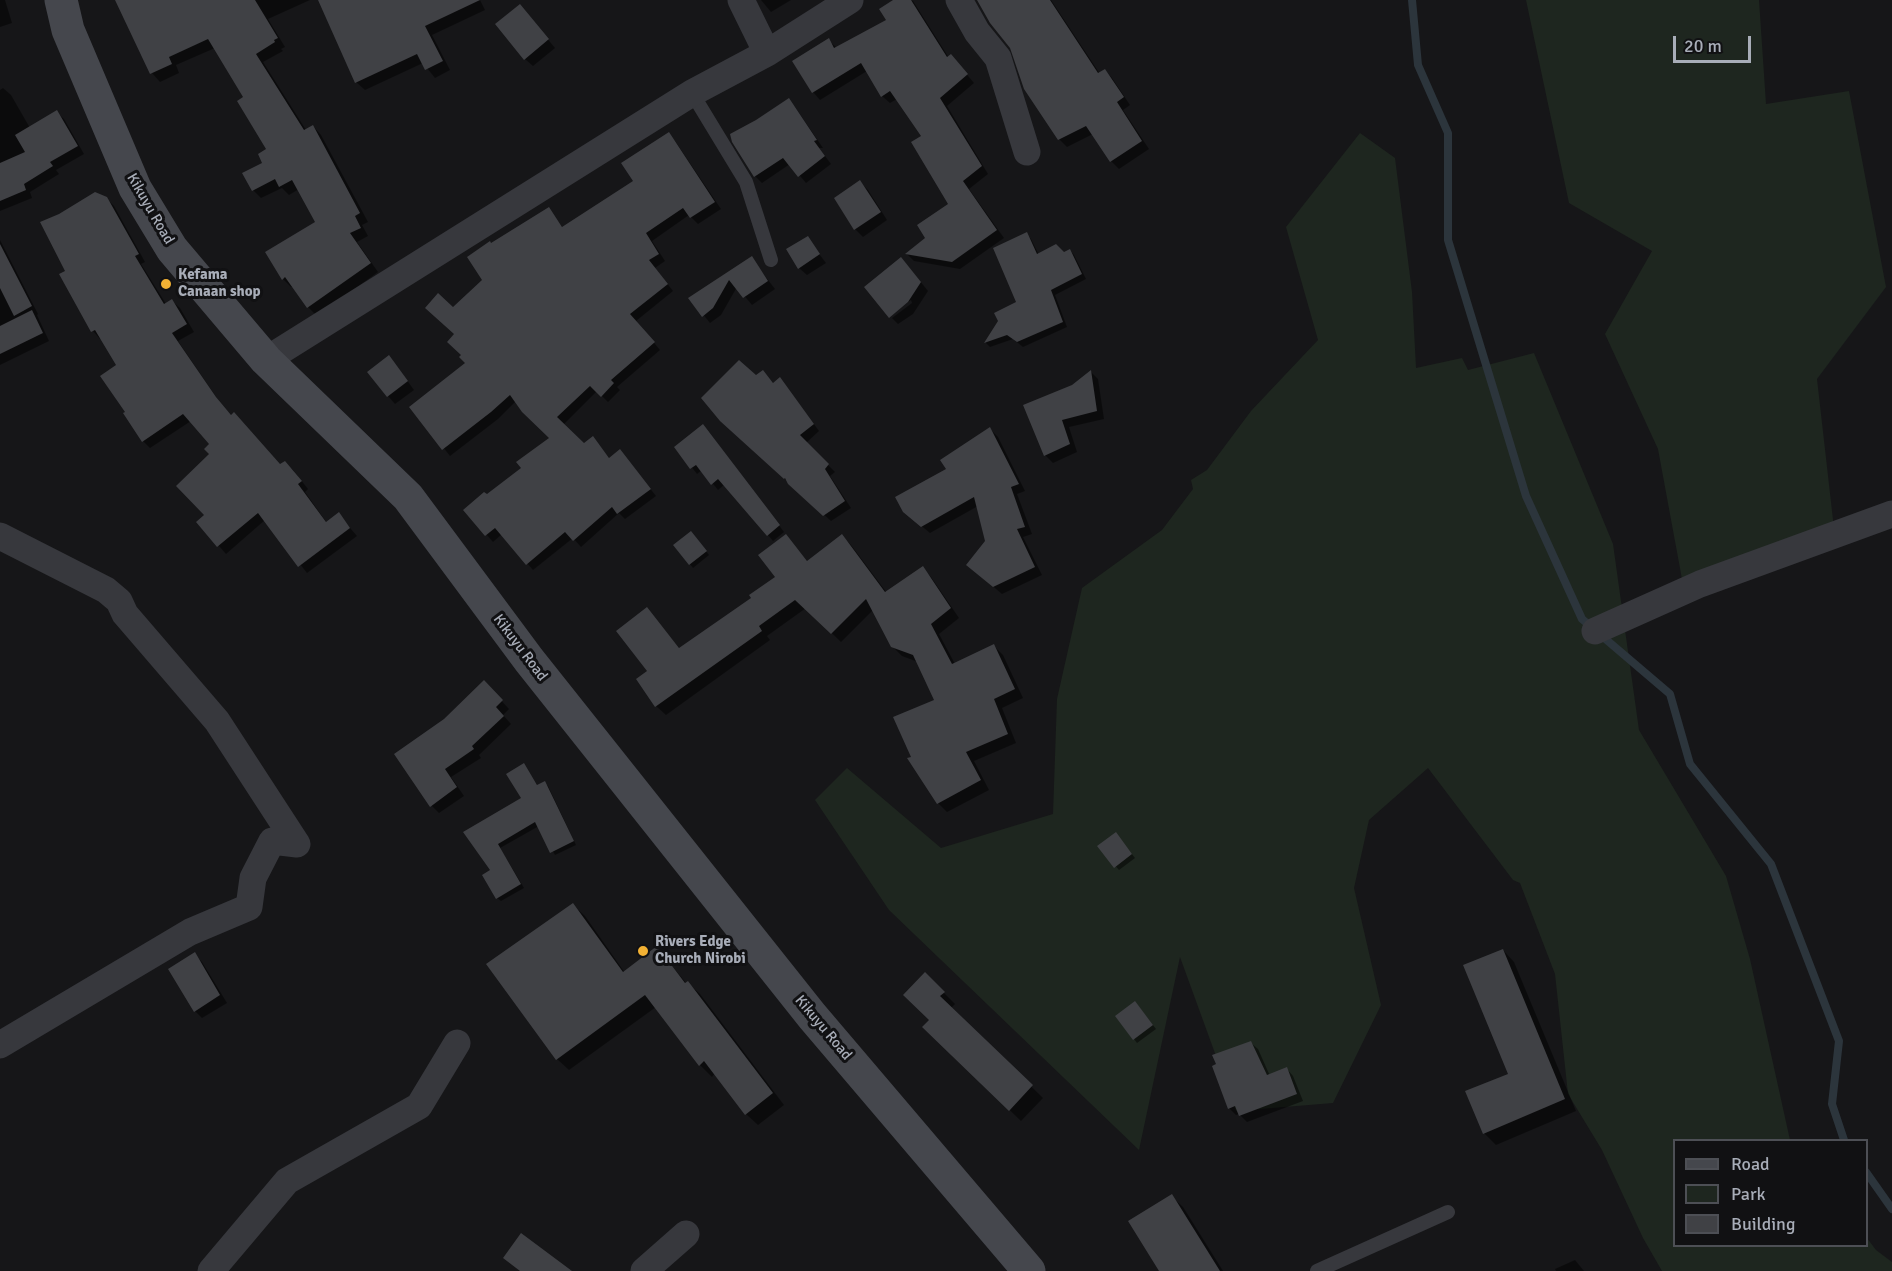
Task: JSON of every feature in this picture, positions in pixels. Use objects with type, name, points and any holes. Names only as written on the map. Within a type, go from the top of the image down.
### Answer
[{"type":"main road","name":"Kikuyu Road","points":[[61,0],[68,30],[135,188],[172,249],[266,360],[408,497],[536,669],[812,1016],[1029,1271]]},
{"type":"street","points":[[741,0],[767,53]]},
{"type":"street","points":[[266,360],[692,93],[767,53],[850,0]]},
{"type":"street","points":[[959,0],[977,32],[998,58],[1027,152]]},
{"type":"street","points":[[1595,631],[1700,584],[1892,514]]},
{"type":"street","points":[[0,536],[106,590],[119,601],[125,614],[217,721],[297,844],[272,841],[253,878],[249,907],[190,932],[0,1045]]},
{"type":"street","points":[[211,1271],[287,1181],[419,1106],[457,1043]]},
{"type":"street","points":[[644,1271],[686,1234]]},
{"type":"lane","points":[[692,93],[746,182],[771,260]]},
{"type":"lane","points":[[1317,1271],[1448,1212]]},
{"type":"green space","points":[[1526,0],[1759,0],[1766,104],[1849,91],[1886,287],[1817,379],[1836,546],[1684,590],[1658,449],[1605,334],[1652,251],[1569,203]]},
{"type":"green space","points":[[1360,133],[1395,158],[1412,292],[1416,368],[1462,358],[1468,370],[1534,353],[1613,544],[1639,730],[1726,876],[1750,959],[1790,1139],[1673,1139],[1673,1247],[1868,1247],[1868,1239],[1876,1250],[1892,1262],[1892,1271],[1662,1271],[1643,1238],[1602,1150],[1568,1094],[1555,974],[1520,883],[1513,880],[1428,768],[1369,820],[1354,888],[1381,1005],[1333,1103],[1236,1111],[1180,957],[1139,1150],[889,910],[815,800],[847,768],[941,848],[1053,814],[1057,699],[1082,588],[1162,530],[1193,489],[1191,480],[1207,470],[1251,411],[1318,340],[1286,227]]},
{"type":"building","points":[[115,0],[255,0],[278,38],[256,54],[304,130],[313,125],[360,213],[355,216],[361,228],[350,233],[371,263],[307,308],[285,277],[282,280],[265,252],[315,222],[292,180],[279,187],[275,179],[252,191],[242,173],[262,163],[258,154],[266,149],[237,101],[243,97],[208,39],[169,57],[172,64],[150,74]]},
{"type":"building","points":[[318,0],[480,0],[425,26],[443,61],[425,70],[417,54],[355,83]]},
{"type":"building","points":[[893,0],[911,0],[947,57],[951,54],[968,74],[940,98],[982,166],[963,181],[997,230],[952,262],[905,254],[925,238],[917,225],[948,204],[911,142],[921,136],[890,91],[881,97],[861,63],[812,93],[792,61],[829,38],[834,48],[886,20],[879,9]]},
{"type":"building","points":[[977,0],[1050,0],[1098,73],[1105,69],[1124,97],[1117,102],[1142,141],[1110,162],[1086,126],[1058,140],[1024,89],[1010,48],[990,23]]},
{"type":"building","points":[[520,4],[549,39],[524,60],[495,24]]},
{"type":"building","points":[[789,98],[825,156],[798,177],[783,158],[754,177],[732,142],[730,134]]},
{"type":"building","points":[[57,110],[78,146],[50,162],[53,166],[24,184],[26,190],[0,201],[0,163],[25,152],[15,135]]},
{"type":"building","points":[[669,132],[715,202],[690,218],[683,208],[646,233],[659,254],[649,260],[668,284],[630,314],[655,342],[611,380],[614,383],[601,397],[590,386],[557,417],[584,443],[593,436],[609,458],[620,449],[651,489],[617,514],[612,507],[573,541],[565,532],[526,565],[495,528],[485,536],[463,510],[484,492],[487,494],[521,468],[516,462],[549,438],[522,412],[510,395],[442,450],[409,407],[465,363],[459,357],[461,355],[447,342],[454,334],[425,308],[438,293],[453,307],[482,280],[467,257],[490,241],[491,243],[549,207],[562,227],[633,181],[621,163]]},
{"type":"building","points":[[860,180],[881,212],[854,230],[834,198]]},
{"type":"building","points":[[95,192],[107,197],[139,254],[135,256],[164,304],[172,299],[187,324],[172,333],[216,397],[231,415],[234,412],[280,464],[285,461],[302,481],[298,484],[326,522],[339,512],[350,528],[298,567],[258,513],[217,547],[196,522],[204,515],[176,486],[209,454],[204,449],[209,444],[183,414],[142,442],[100,376],[116,365],[95,330],[91,332],[59,274],[65,271],[40,222],[59,214]]},
{"type":"building","points":[[1027,232],[1037,254],[1056,244],[1064,252],[1070,249],[1082,274],[1051,290],[1063,322],[1017,342],[1007,335],[984,343],[998,321],[994,313],[1016,302],[993,248]]},
{"type":"building","points":[[808,236],[820,254],[798,269],[786,249]]},
{"type":"building","points":[[0,244],[32,306],[14,316],[0,288]]},
{"type":"building","points":[[752,256],[768,281],[743,298],[729,280],[713,308],[702,317],[688,298]]},
{"type":"building","points":[[901,257],[921,282],[908,302],[889,318],[864,287]]},
{"type":"building","points":[[32,310],[43,333],[0,354],[0,326]]},
{"type":"building","points":[[389,355],[408,381],[387,397],[367,372]]},
{"type":"building","points":[[739,360],[756,375],[763,370],[773,383],[780,377],[814,424],[800,435],[829,464],[825,469],[845,501],[823,516],[788,484],[785,478],[720,421],[701,398]]},
{"type":"building","points":[[1091,370],[1097,411],[1062,420],[1070,444],[1044,456],[1023,405],[1072,385]]},
{"type":"building","points":[[703,424],[780,525],[767,536],[718,479],[711,485],[696,465],[690,469],[674,447]]},
{"type":"building","points":[[990,427],[1019,484],[1011,487],[1025,527],[1017,529],[1035,567],[993,587],[966,565],[985,541],[974,497],[921,527],[903,512],[895,497],[946,469],[940,460]]},
{"type":"building","points":[[691,531],[707,551],[689,565],[673,545]]},
{"type":"building","points":[[786,534],[807,561],[842,534],[885,592],[923,566],[951,608],[931,624],[952,664],[994,644],[1015,689],[994,699],[1008,734],[966,752],[981,780],[937,804],[907,758],[911,757],[893,717],[934,700],[913,655],[891,647],[866,599],[831,634],[795,600],[759,626],[762,631],[655,707],[636,679],[647,671],[616,631],[647,607],[679,648],[751,598],[749,595],[775,577],[758,555]]},
{"type":"building","points":[[484,680],[503,700],[496,707],[504,716],[472,746],[474,749],[445,769],[457,787],[430,807],[394,754],[444,719]]},
{"type":"building","points":[[524,763],[537,785],[545,781],[574,841],[550,853],[535,822],[498,844],[521,884],[496,899],[482,875],[490,870],[463,832],[521,798],[506,774]]},
{"type":"building","points":[[1116,832],[1132,854],[1114,868],[1097,846]]},
{"type":"building","points":[[573,903],[623,972],[657,946],[685,983],[688,981],[773,1093],[745,1115],[704,1061],[699,1066],[645,995],[556,1060],[486,964]]},
{"type":"building","points":[[1503,949],[1565,1099],[1483,1134],[1465,1091],[1508,1074],[1463,965]]},
{"type":"building","points":[[195,952],[220,995],[194,1012],[168,969]]},
{"type":"building","points":[[925,972],[945,992],[940,996],[1033,1085],[1009,1111],[922,1027],[929,1020],[903,995]]},
{"type":"building","points":[[1135,1001],[1153,1025],[1133,1040],[1115,1016]]},
{"type":"building","points":[[1251,1041],[1267,1075],[1287,1067],[1297,1094],[1239,1116],[1235,1106],[1228,1109],[1212,1066],[1216,1064],[1212,1055]]},
{"type":"building","points":[[1172,1194],[1220,1271],[1159,1271],[1128,1221]]},
{"type":"building","points":[[521,1233],[572,1271],[520,1271],[503,1258]]},
{"type":"waterway","points":[[1412,0],[1418,65],[1448,133],[1448,240],[1526,496],[1582,619],[1670,694],[1690,764],[1771,864],[1839,1041],[1832,1104],[1844,1139]]},
{"type":"waterway","points":[[1868,1175],[1892,1209]]},
{"type":"place","name":"Kefama Canaan shop","points":[[166,284]]},
{"type":"place","name":"Rivers Edge Church Nirobi","points":[[643,951]]}]
